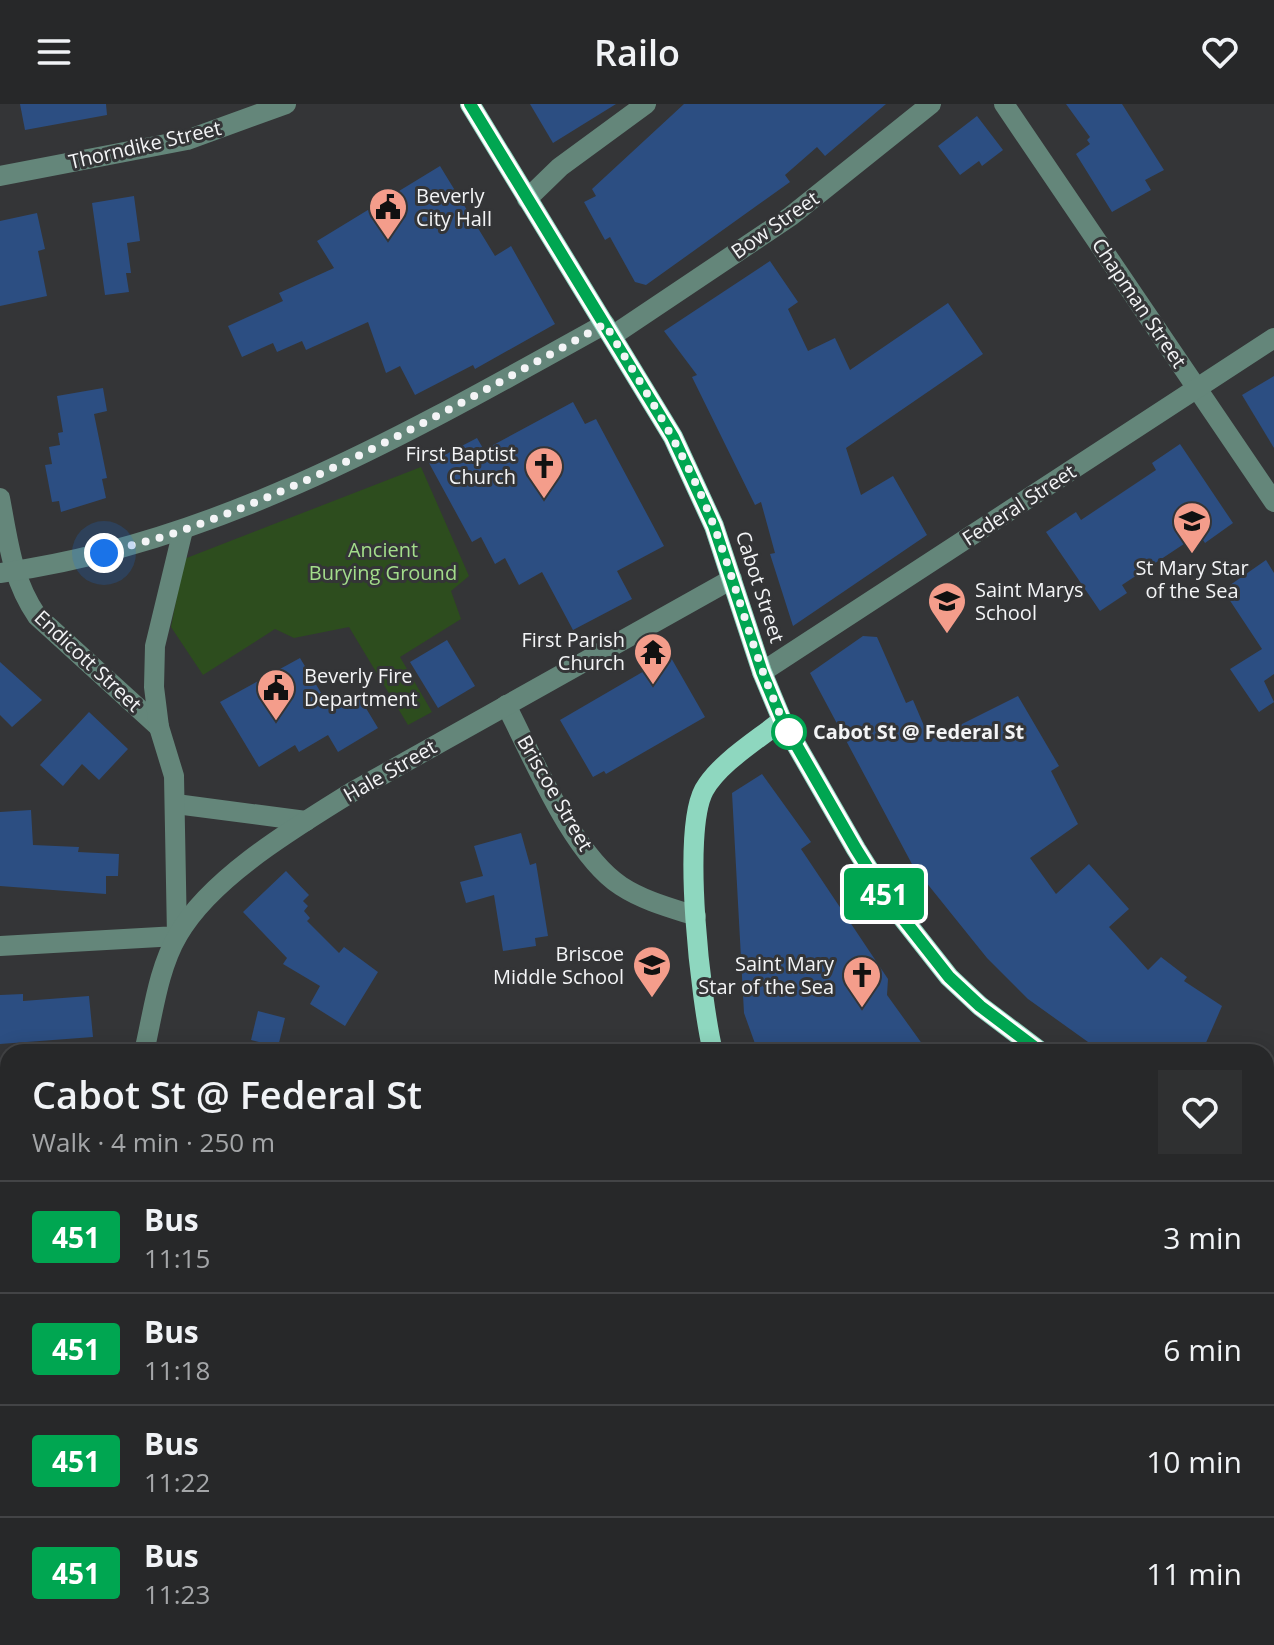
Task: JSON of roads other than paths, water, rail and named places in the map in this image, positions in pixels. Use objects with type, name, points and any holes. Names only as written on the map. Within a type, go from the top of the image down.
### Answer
[{"type":"main road","name":"Cabot Street","points":[[470,104],[673,437],[714,526],[762,672],[782,720],[863,861],[949,977],[980,1006],[1030,1044]]},
{"type":"main road","points":[[711,1044],[699,982],[696,916],[695,836],[704,790],[713,777],[782,720]]},
{"type":"street","name":"Thorndike Street","points":[[0,176],[187,140],[286,104]]},
{"type":"street","points":[[527,199],[560,167],[646,104]]},
{"type":"street","name":"Bow Street","points":[[7,572],[104,553],[183,530],[269,497],[416,428],[609,330],[791,216],[931,104]]},
{"type":"street","name":"Chapman Street","points":[[1004,104],[1274,502]]},
{"type":"street","name":"Federal Street","points":[[762,672],[1274,338]]},
{"type":"street","name":"Endicott Street","points":[[0,498],[7,572],[37,616],[159,727]]},
{"type":"street","points":[[0,946],[177,936],[176,804],[169,751],[159,727],[154,687],[155,646],[183,530]]},
{"type":"street","name":"Hale Street","points":[[146,1044],[164,970],[177,936],[224,882],[306,821],[732,579]]},
{"type":"street","name":"Briscoe Street","points":[[506,705],[578,842],[598,866],[620,886],[649,901],[696,916]]},
{"type":"street","points":[[176,804],[306,821]]},
{"type":"place","name":"Beverly City Hall","points":[[388,241]]},
{"type":"place","name":"First Baptist Church","points":[[544,500]]},
{"type":"place","name":"St Mary Star of the Sea","points":[[1192,555]]},
{"type":"place","name":"Saint Marys School","points":[[947,635]]},
{"type":"place","name":"First Parish Church","points":[[653,686]]},
{"type":"place","name":"Beverly Fire Department","points":[[276,722]]},
{"type":"place","name":"Cabot St @ Federal St","points":[[789,732]]},
{"type":"place","name":"Briscoe Middle School","points":[[652,999]]},
{"type":"place","name":"Saint Mary Star of the Sea","points":[[862,1009]]},
{"type":"park label","name":"Ancient Burying Ground","points":[[383,562]]}]
